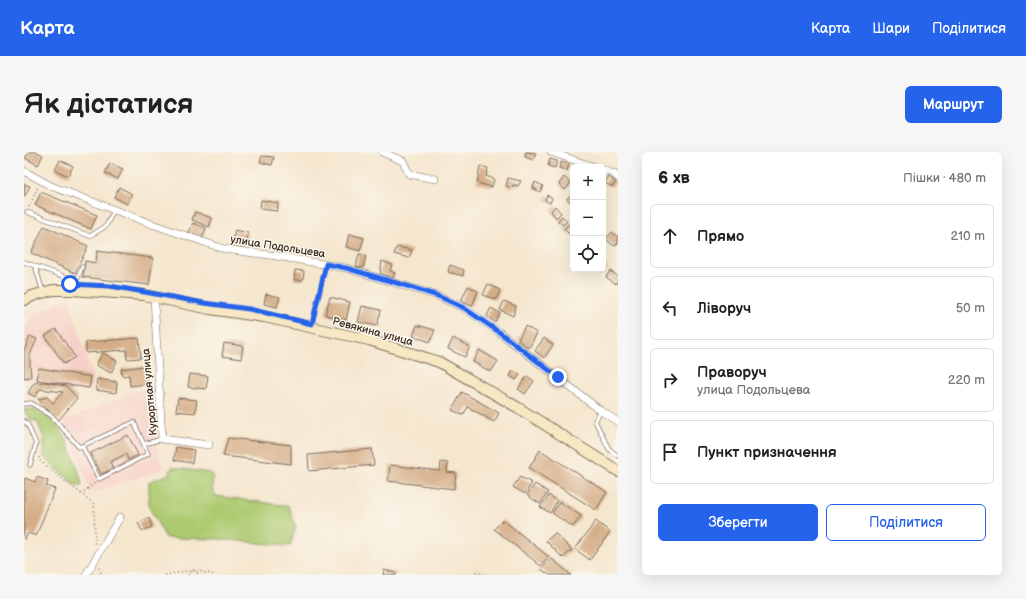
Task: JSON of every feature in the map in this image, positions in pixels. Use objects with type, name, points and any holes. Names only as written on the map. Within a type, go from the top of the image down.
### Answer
[{"type":"main road","name":"Ревякина улица","points":[[24,300],[53,290],[144,296],[210,309],[264,317],[369,340],[439,362],[517,407],[618,471]]},
{"type":"street","points":[[382,152],[403,161],[409,174],[435,179]]},
{"type":"street","points":[[551,152],[585,164]]},
{"type":"street","name":"улица Подольцева","points":[[24,171],[52,186],[114,210],[224,249],[277,256],[346,268],[438,296],[464,308],[540,363],[601,411],[618,422]]},
{"type":"street","points":[[606,171],[614,174],[618,178]]},
{"type":"street","name":"Курортная улица","points":[[154,298],[162,439],[209,446]]},
{"type":"street","points":[[86,575],[120,517]]},
{"type":"lane","points":[[27,212],[90,236],[106,226],[114,210]]},
{"type":"lane","points":[[24,262],[66,277],[78,278],[82,267]]},
{"type":"lane","points":[[35,266],[43,293]]},
{"type":"lane","points":[[24,404],[30,403],[52,416],[79,447],[134,422],[148,454],[99,479],[82,446]]},
{"type":"lane","points":[[601,411],[595,421],[609,449],[618,456]]},
{"type":"lane","points":[[24,421],[28,425],[36,444],[30,465]]},
{"type":"lane","points":[[144,444],[162,439]]},
{"type":"path","points":[[27,212],[41,180]]},
{"type":"path","points":[[312,324],[326,264]]},
{"type":"path","points":[[40,453],[39,460],[94,504],[95,559],[102,575]]},
{"type":"path","points":[[81,494],[90,488]]},
{"type":"path","points":[[165,575],[194,570],[216,575]]},
{"type":"path","points":[[188,575],[194,570]]},
{"type":"path","points":[[194,570],[200,575]]},
{"type":"path","points":[[473,575],[476,572],[488,575]]},
{"type":"shaded area","points":[[69,297],[93,379],[91,392],[24,380],[24,329],[35,314]]},
{"type":"shaded area","points":[[144,388],[159,455],[164,469],[91,493],[64,421]]},
{"type":"green space","points":[[32,409],[49,418],[59,428],[72,452],[82,486],[77,486],[44,457],[44,438],[37,421],[30,420],[24,411]]},
{"type":"green space","points":[[172,467],[210,473],[213,477],[212,489],[216,496],[289,506],[296,527],[290,546],[218,539],[166,538],[149,507],[149,482],[169,474]]},
{"type":"building","points":[[28,152],[37,152],[43,155],[38,165],[25,158]]},
{"type":"building","points":[[526,152],[536,153],[533,160],[525,157]]},
{"type":"building","points":[[262,156],[274,157],[272,165],[260,162]]},
{"type":"building","points":[[550,159],[557,161],[555,168],[548,166]]},
{"type":"building","points":[[60,160],[73,166],[68,176],[55,170]]},
{"type":"building","points":[[561,162],[569,164],[567,171],[559,168]]},
{"type":"building","points":[[110,163],[123,169],[118,179],[105,173]]},
{"type":"building","points":[[480,166],[488,168],[486,176],[494,179],[492,187],[477,183]]},
{"type":"building","points":[[564,177],[570,182],[565,190],[559,184]]},
{"type":"building","points":[[609,177],[616,182],[612,187],[606,184]]},
{"type":"building","points":[[508,178],[521,181],[518,186],[513,185],[512,188],[506,186]]},
{"type":"building","points":[[535,182],[543,186],[540,192],[533,188]]},
{"type":"building","points":[[24,184],[30,186],[25,196],[24,196]]},
{"type":"building","points":[[119,187],[132,194],[127,204],[114,197]]},
{"type":"building","points":[[41,192],[97,215],[91,229],[35,205]]},
{"type":"building","points":[[547,195],[552,198],[550,203],[545,200]]},
{"type":"building","points":[[261,200],[278,203],[277,211],[260,209]]},
{"type":"building","points":[[555,206],[561,213],[556,218],[551,211]]},
{"type":"building","points":[[195,212],[212,218],[209,227],[192,220]]},
{"type":"building","points":[[562,216],[567,221],[563,225],[558,221]]},
{"type":"building","points":[[193,223],[206,228],[202,239],[189,232]]},
{"type":"building","points":[[570,223],[569,234],[564,229]]},
{"type":"building","points":[[44,226],[88,246],[75,273],[31,253]]},
{"type":"building","points":[[235,230],[248,233],[246,247],[232,244]]},
{"type":"building","points":[[612,232],[618,237],[618,243],[614,246],[606,239]]},
{"type":"building","points":[[349,234],[364,238],[360,251],[346,247]]},
{"type":"building","points":[[397,247],[412,250],[409,258],[394,254]]},
{"type":"building","points":[[97,251],[153,258],[149,285],[83,277],[85,261],[96,263]]},
{"type":"building","points":[[359,254],[366,256],[363,268],[356,267]]},
{"type":"building","points":[[382,261],[392,265],[390,271],[395,273],[393,278],[380,273]]},
{"type":"building","points":[[450,265],[464,270],[463,276],[448,272]]},
{"type":"building","points":[[295,270],[304,271],[303,280],[294,280]]},
{"type":"building","points":[[610,271],[618,276],[616,284],[606,277]]},
{"type":"building","points":[[488,284],[500,290],[496,300],[483,295]]},
{"type":"building","points":[[468,286],[478,291],[472,306],[461,301]]},
{"type":"building","points":[[266,294],[280,297],[277,307],[264,304]]},
{"type":"building","points":[[330,297],[350,302],[346,320],[325,315]]},
{"type":"building","points":[[504,301],[516,306],[513,316],[500,310]]},
{"type":"building","points":[[362,306],[381,310],[377,326],[358,322]]},
{"type":"building","points":[[491,308],[500,313],[495,322],[487,316]]},
{"type":"building","points":[[417,325],[435,330],[430,342],[413,336]]},
{"type":"building","points":[[525,326],[537,333],[529,348],[518,340]]},
{"type":"building","points":[[56,329],[75,357],[64,364],[45,336]]},
{"type":"building","points":[[30,336],[37,339],[30,355],[31,377],[24,378],[24,351]]},
{"type":"building","points":[[139,338],[141,358],[127,359],[126,350],[86,353],[86,342]]},
{"type":"building","points":[[453,338],[470,347],[465,357],[448,349]]},
{"type":"building","points":[[544,338],[553,345],[544,358],[535,351]]},
{"type":"building","points":[[224,343],[243,346],[241,359],[222,356]]},
{"type":"building","points":[[479,350],[498,361],[491,372],[473,362]]},
{"type":"building","points":[[103,353],[117,361],[111,373],[96,365]]},
{"type":"building","points":[[144,366],[146,384],[130,386],[129,375],[122,376],[121,369]]},
{"type":"building","points":[[39,368],[91,377],[89,388],[37,380]]},
{"type":"building","points":[[513,371],[520,375],[516,380],[510,376]]},
{"type":"building","points":[[190,374],[208,376],[206,389],[188,387]]},
{"type":"building","points":[[527,376],[534,381],[525,394],[518,389]]},
{"type":"building","points":[[97,379],[117,382],[116,393],[96,390]]},
{"type":"building","points":[[45,382],[66,386],[77,398],[58,421],[38,399],[47,397],[53,403],[63,392],[40,389],[35,397],[28,393],[34,383]]},
{"type":"building","points":[[462,392],[499,413],[494,422],[468,407],[463,415],[452,410]]},
{"type":"building","points":[[178,398],[197,400],[195,413],[176,411]]},
{"type":"building","points":[[128,435],[138,455],[128,460],[126,454],[110,462],[113,469],[101,474],[91,453]]},
{"type":"building","points":[[228,438],[291,445],[291,464],[223,456]]},
{"type":"building","points":[[176,447],[194,450],[192,463],[174,460]]},
{"type":"building","points":[[372,449],[374,465],[309,471],[308,455]]},
{"type":"building","points":[[540,450],[607,492],[596,510],[529,468]]},
{"type":"building","points":[[441,462],[448,463],[447,472],[456,473],[454,489],[388,481],[390,465],[440,471]]},
{"type":"building","points":[[37,477],[48,481],[46,486],[55,489],[36,536],[28,533],[24,539],[24,481],[25,478],[35,482]]},
{"type":"building","points":[[520,477],[532,483],[525,494],[513,487]]},
{"type":"building","points":[[535,484],[548,492],[540,504],[527,495]]},
{"type":"building","points":[[549,495],[557,501],[550,513],[540,507]]},
{"type":"building","points":[[560,502],[581,516],[573,527],[552,513]]},
{"type":"building","points":[[149,518],[152,527],[142,531],[138,523]]},
{"type":"building","points":[[503,520],[549,557],[541,566],[494,529]]},
{"type":"building","points":[[596,521],[610,532],[590,560],[575,549]]},
{"type":"building","points":[[555,533],[572,550],[563,558],[546,541]]},
{"type":"building","points":[[552,559],[571,575],[549,575],[541,569]]},
{"type":"building","points":[[384,570],[396,573],[396,575],[383,575]]},
{"type":"route","points":[[70,284],[110,286],[204,303],[249,309],[312,324],[326,264],[346,268],[407,286],[438,296],[464,308],[499,332],[558,377]]}]
